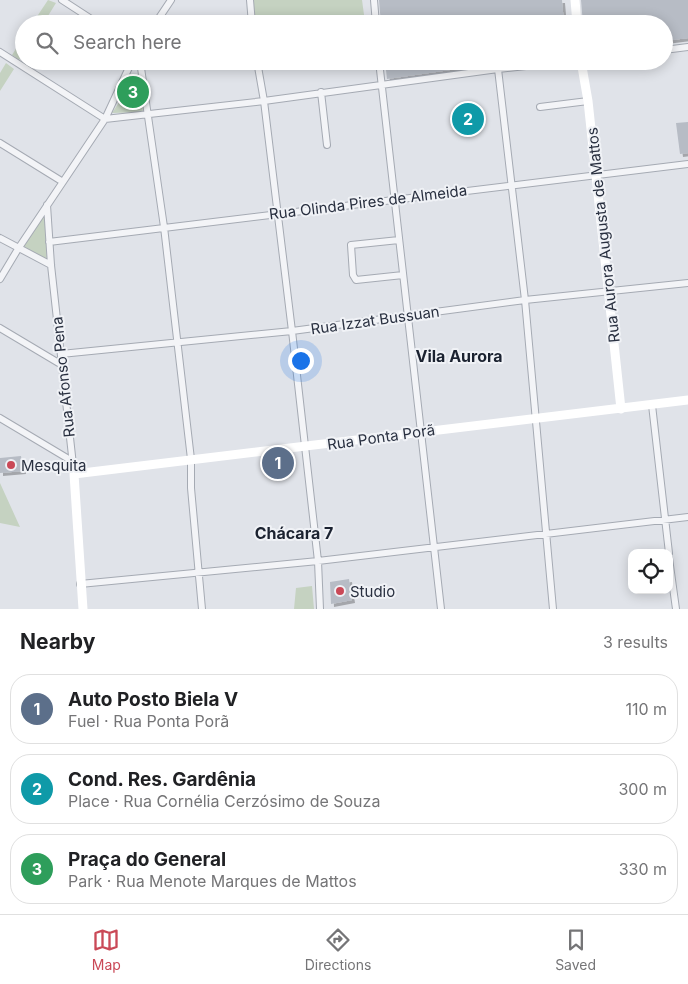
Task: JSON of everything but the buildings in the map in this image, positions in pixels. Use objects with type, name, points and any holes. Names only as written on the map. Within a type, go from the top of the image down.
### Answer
[{"type":"street","points":[[62,0],[85,15]]},
{"type":"street","points":[[161,15],[171,0]]},
{"type":"street","points":[[250,0],[251,15]]},
{"type":"street","points":[[374,0],[375,15]]},
{"type":"street","points":[[575,0],[576,15]]},
{"type":"street","points":[[673,49],[688,47]]},
{"type":"street","points":[[0,52],[15,62]]},
{"type":"street","points":[[28,70],[105,119],[264,101],[491,70]]},
{"type":"street","points":[[0,279],[105,119],[128,70]]},
{"type":"street","points":[[141,70],[164,227],[191,459],[191,488],[202,609]]},
{"type":"street","points":[[259,70],[292,331],[318,561],[320,609]]},
{"type":"street","points":[[380,70],[436,548],[441,609]]},
{"type":"street","points":[[498,70],[537,418],[553,609]]},
{"type":"street","name":"Rua Aurora Augusta de Mattos","points":[[583,70],[588,101],[610,292],[621,409]]},
{"type":"street","points":[[321,92],[327,145]]},
{"type":"street","points":[[540,106],[588,101]]},
{"type":"street","points":[[0,143],[63,182]]},
{"type":"street","name":"Rua Olinda Pires de Almeida","points":[[49,242],[511,184],[688,164]]},
{"type":"street","name":"Rua Afonso Pena","points":[[47,205],[50,265],[74,474],[83,609]]},
{"type":"street","points":[[0,238],[50,265]]},
{"type":"street","points":[[399,240],[351,245],[353,275],[356,280],[403,275]]},
{"type":"street","name":"Rua Izzat Bussuan","points":[[61,354],[292,331],[524,300],[688,283]]},
{"type":"street","points":[[0,328],[62,365]]},
{"type":"street","name":"Rua Ponta Porã","points":[[74,474],[688,400]]},
{"type":"street","points":[[652,405],[668,549]]},
{"type":"street","points":[[0,418],[72,461]]},
{"type":"street","points":[[80,584],[436,548],[688,517]]},
{"type":"street","points":[[673,587],[676,609]]},
{"type":"green space","points":[[48,0],[56,3],[49,15],[38,15]]},
{"type":"green space","points":[[250,0],[362,0],[364,15],[252,15]]},
{"type":"green space","points":[[6,63],[14,69],[0,91],[0,73]]},
{"type":"green space","points":[[139,72],[143,112],[112,113]]},
{"type":"green space","points":[[45,210],[47,261],[22,245]]},
{"type":"green space","points":[[0,483],[20,527],[0,523]]},
{"type":"green space","points":[[312,586],[314,609],[294,609],[296,588]]},
{"type":"place","name":"Praça do General","points":[[133,92]]},
{"type":"place","name":"Cond. Res. Gardênia","points":[[468,119]]},
{"type":"place","name":"Auto Posto Biela V","points":[[278,463]]},
{"type":"place","name":"Mesquita","points":[[11,465]]},
{"type":"place","name":"Studio","points":[[340,591]]},
{"type":"district","name":"Vila Aurora","points":[[459,356]]},
{"type":"district","name":"Chácara 7","points":[[294,533]]}]
